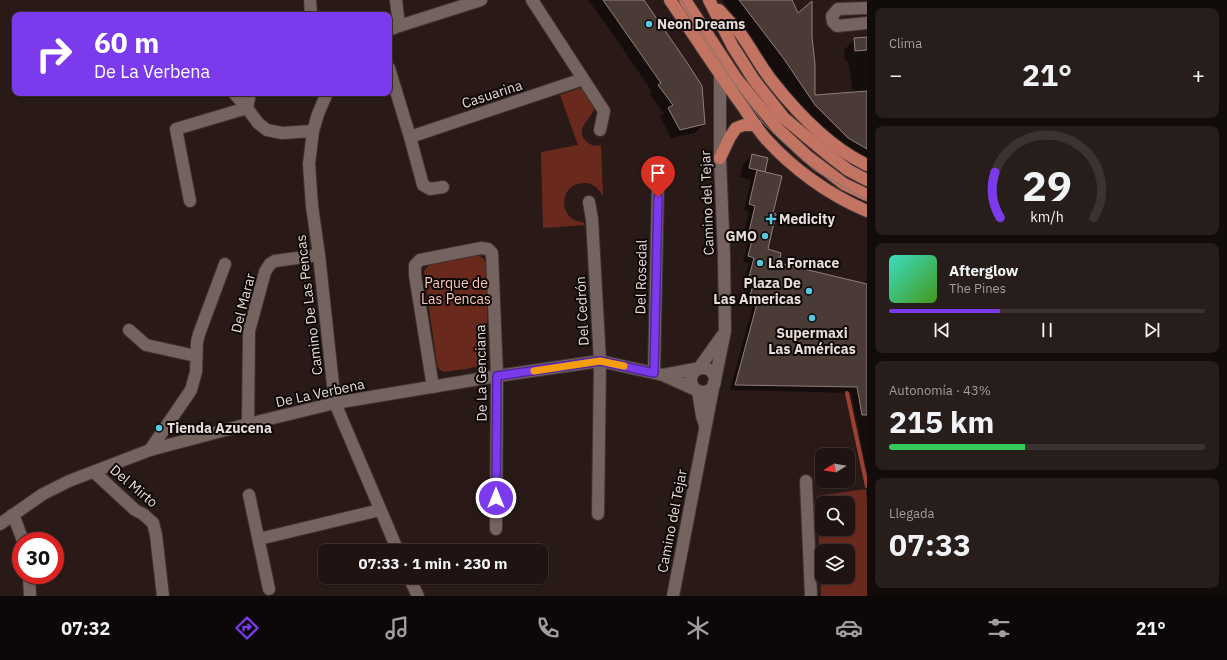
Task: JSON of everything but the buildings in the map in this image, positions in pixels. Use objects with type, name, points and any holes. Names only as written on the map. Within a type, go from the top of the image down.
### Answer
[{"type":"main road","points":[[670,0],[765,138],[799,170],[832,193],[867,211]]},
{"type":"main road","points":[[685,0],[736,78],[779,130],[806,156],[844,184],[867,195]]},
{"type":"main road","points":[[710,0],[740,33],[771,80],[793,107],[825,138],[842,151],[867,166]]},
{"type":"main road","points":[[710,0],[733,47],[754,80],[784,118],[848,170],[867,180]]},
{"type":"main road","points":[[720,158],[736,128],[744,125],[756,125]]},
{"type":"street","points":[[310,0],[311,12]]},
{"type":"street","points":[[396,0],[394,28],[480,0]]},
{"type":"street","points":[[532,0],[604,111],[600,130]]},
{"type":"street","points":[[867,8],[838,9],[832,16],[833,22],[837,26],[867,23]]},
{"type":"street","name":"Camino del Tejar","points":[[673,596],[725,331],[720,158],[720,73]]},
{"type":"street","points":[[392,78],[424,184],[426,188],[430,189],[443,187]]},
{"type":"street","name":"Casuarina","points":[[410,137],[583,79]]},
{"type":"street","points":[[237,96],[258,123],[267,130],[282,133],[313,131]]},
{"type":"street","points":[[247,108],[249,96]]},
{"type":"street","name":"Camino De Las Pencas","points":[[326,96],[313,131],[309,164],[312,206],[319,255],[335,403],[395,544]]},
{"type":"street","points":[[190,201],[176,129],[247,108]]},
{"type":"street","name":"Del Rosedal","points":[[658,181],[659,374]]},
{"type":"street","name":"Del Cedrón","points":[[589,202],[592,219],[600,361],[598,514]]},
{"type":"street","name":"De La Genciana","points":[[433,387],[415,275],[415,265],[420,260],[482,248],[488,249],[492,253],[497,376],[496,529]]},
{"type":"street","name":"Del Marar","points":[[248,424],[249,331],[265,272],[270,264],[275,261],[319,255]]},
{"type":"street","points":[[150,450],[191,390],[196,372],[197,342],[199,334],[225,264]]},
{"type":"street","points":[[129,330],[146,345],[196,356]]},
{"type":"street","points":[[697,369],[706,368],[713,372],[715,382],[713,387],[706,392],[696,390],[690,383],[691,375],[725,331]]},
{"type":"street","name":"De La Verbena","points":[[0,524],[43,494],[69,481],[150,450],[335,403],[497,376],[600,361],[659,374],[696,390]]},
{"type":"street","name":"De La Verbena","points":[[659,374],[697,369]]},
{"type":"street","name":"Camino del Tejar","points":[[696,390],[706,428]]},
{"type":"street","name":"Del Mirto","points":[[94,472],[135,510],[143,514],[153,523],[156,534],[163,596]]},
{"type":"street","points":[[806,481],[811,596]]},
{"type":"street","points":[[249,495],[269,589]]},
{"type":"street","points":[[258,539],[380,510]]},
{"type":"street","points":[[12,515],[20,532]]},
{"type":"street","points":[[29,584],[30,596]]},
{"type":"street","points":[[412,584],[418,596]]},
{"type":"green space","points":[[580,88],[592,104],[594,110],[584,125],[582,132],[583,137],[589,144],[595,146],[601,145],[603,196],[598,189],[591,184],[577,184],[570,188],[566,194],[564,201],[565,209],[575,220],[583,222],[585,225],[543,228],[541,152],[578,145],[560,95]]},
{"type":"green space","name":"Parque de Las Pencas","points":[[479,256],[484,259],[487,266],[487,359],[482,365],[443,372],[437,365],[424,271],[429,265]]},
{"type":"green space","points":[[866,489],[867,596],[821,596],[821,584],[855,584],[855,544],[819,544],[819,536],[855,536],[855,496],[817,496]]},
{"type":"waterway","points":[[847,393],[867,486]]},
{"type":"tram line","points":[[681,0],[732,80],[764,124],[814,170],[867,200]]},
{"type":"slow traffic","points":[[534,371],[600,361],[624,366]]},
{"type":"place","name":"Neon Dreams","points":[[649,24]]},
{"type":"place","name":"Medicity","points":[[771,219]]},
{"type":"place","name":"GMO","points":[[765,236]]},
{"type":"place","name":"La Fornace","points":[[760,263]]},
{"type":"place","name":"Plaza De Las Americas","points":[[809,291]]},
{"type":"place","name":"Supermaxi Las Américas","points":[[812,318]]},
{"type":"place","name":"Tienda Azucena","points":[[159,428]]},
{"type":"route","points":[[496,498],[497,376],[600,361],[654,373],[658,197]]}]
